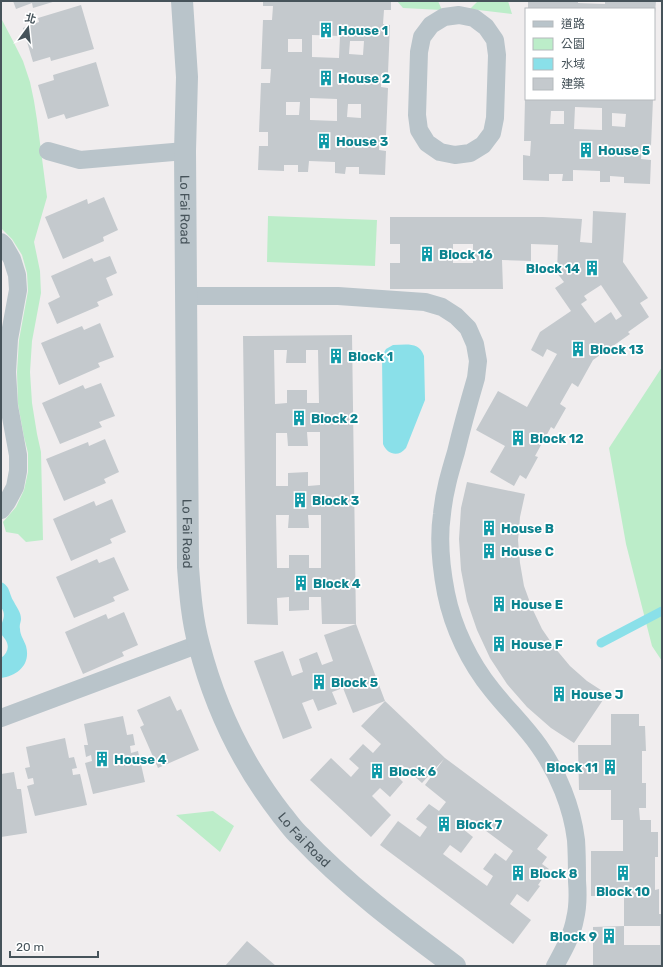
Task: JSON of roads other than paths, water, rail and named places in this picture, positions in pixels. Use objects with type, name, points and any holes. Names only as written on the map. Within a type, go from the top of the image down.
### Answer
[{"type":"street","name":"Lo Fai Road","points":[[182,1],[187,77],[185,151],[188,567],[192,606],[199,644],[211,686],[227,726],[247,765],[271,801],[294,830],[335,871],[393,920],[455,966]]},
{"type":"lane","points":[[460,8],[486,27],[495,40],[497,55],[495,118],[492,133],[483,145],[470,153],[455,156],[440,152],[427,143],[419,130],[417,115],[418,60],[422,37],[431,25],[460,8]]},
{"type":"lane","points":[[48,151],[80,160],[185,151]]},
{"type":"lane","points":[[1,242],[12,259],[17,275],[18,290],[9,339],[7,372],[9,406],[18,455],[18,471],[15,487],[1,510]]},
{"type":"lane","points":[[187,296],[338,296],[425,302],[442,307],[456,316],[468,328],[475,344],[478,361],[476,378],[446,489],[441,515],[440,534],[442,567],[446,594],[453,619],[463,644],[491,689],[525,727],[540,747],[553,768],[571,815],[576,839],[578,908],[571,934],[555,966]]},
{"type":"lane","points":[[1,718],[199,644]]},
{"type":"water","points":[[393,345],[415,346],[422,351],[424,356],[425,400],[406,448],[400,453],[396,454],[393,454],[387,450],[383,444],[382,356],[386,349]]},
{"type":"water","points":[[1,582],[8,588],[12,599],[20,612],[20,631],[26,646],[27,658],[25,664],[18,672],[1,678],[1,658],[7,652],[8,647],[7,642],[1,632],[4,614],[1,607]]},
{"type":"waterway","points":[[601,643],[662,611]]},
{"type":"place","name":"House 1","points":[[326,30]]},
{"type":"place","name":"House 2","points":[[326,78]]},
{"type":"place","name":"House 3","points":[[324,141]]},
{"type":"place","name":"House 5","points":[[586,150]]},
{"type":"place","name":"Block 16","points":[[427,254]]},
{"type":"place","name":"Block 14","points":[[592,268]]},
{"type":"place","name":"Block 13","points":[[578,349]]},
{"type":"place","name":"Block 1","points":[[336,356]]},
{"type":"place","name":"Block 2","points":[[299,418]]},
{"type":"place","name":"Block 12","points":[[518,438]]},
{"type":"place","name":"Block 3","points":[[300,500]]},
{"type":"place","name":"House B","points":[[489,528]]},
{"type":"place","name":"House C","points":[[489,551]]},
{"type":"place","name":"Block 4","points":[[301,583]]},
{"type":"place","name":"House E","points":[[499,604]]},
{"type":"place","name":"House F","points":[[499,644]]},
{"type":"place","name":"Block 5","points":[[319,682]]},
{"type":"place","name":"House J","points":[[559,694]]},
{"type":"place","name":"House 4","points":[[102,759]]},
{"type":"place","name":"Block 11","points":[[610,767]]},
{"type":"place","name":"Block 6","points":[[377,771]]},
{"type":"place","name":"Block 7","points":[[444,824]]},
{"type":"place","name":"Block 8","points":[[518,873]]},
{"type":"place","name":"Block 10","points":[[623,873]]},
{"type":"place","name":"Block 9","points":[[609,936]]}]
